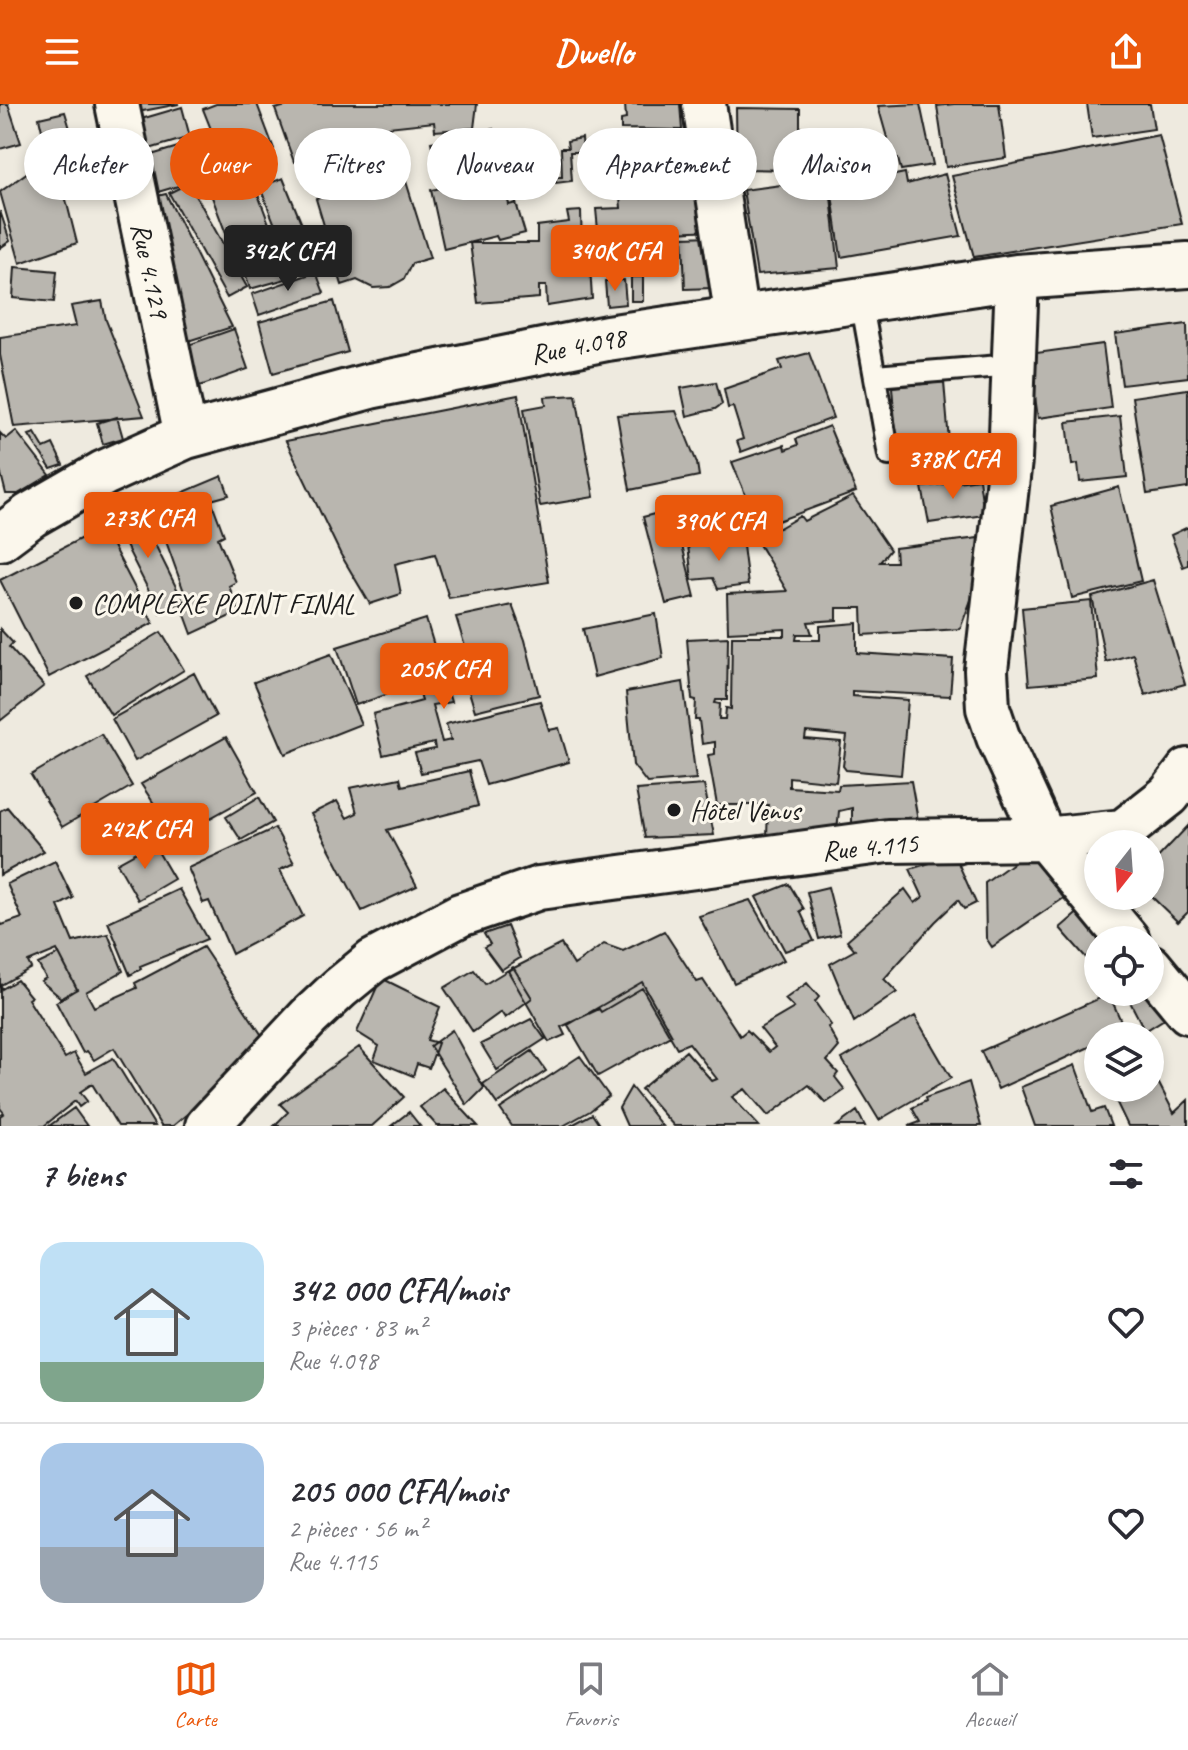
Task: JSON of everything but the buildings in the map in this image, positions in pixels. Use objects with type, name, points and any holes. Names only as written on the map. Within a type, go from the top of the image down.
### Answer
[{"type":"main road","name":"Rue 4.098","points":[[0,538],[31,515],[104,473],[186,436],[370,386],[607,338],[861,300],[1017,277],[1188,265]]},
{"type":"street","name":"Rue 4.129","points":[[117,104],[186,436]]},
{"type":"street","points":[[704,104],[737,319]]},
{"type":"street","points":[[1017,277],[1010,460],[986,670],[988,708],[998,737],[1045,839],[1116,926]]},
{"type":"street","name":"Rue 4.115","points":[[207,1126],[309,1017],[373,961],[460,915],[554,886],[888,841],[1045,839],[1123,831],[1169,795],[1188,770]]},
{"type":"street","points":[[1164,983],[1188,1012]]},
{"type":"lane","points":[[861,300],[889,455]]},
{"type":"lane","points":[[875,376],[1013,365]]},
{"type":"place","name":"COMPLEXE POINT FINAL","points":[[76,603]]},
{"type":"place","name":"Hôtel Venus","points":[[674,810]]}]
